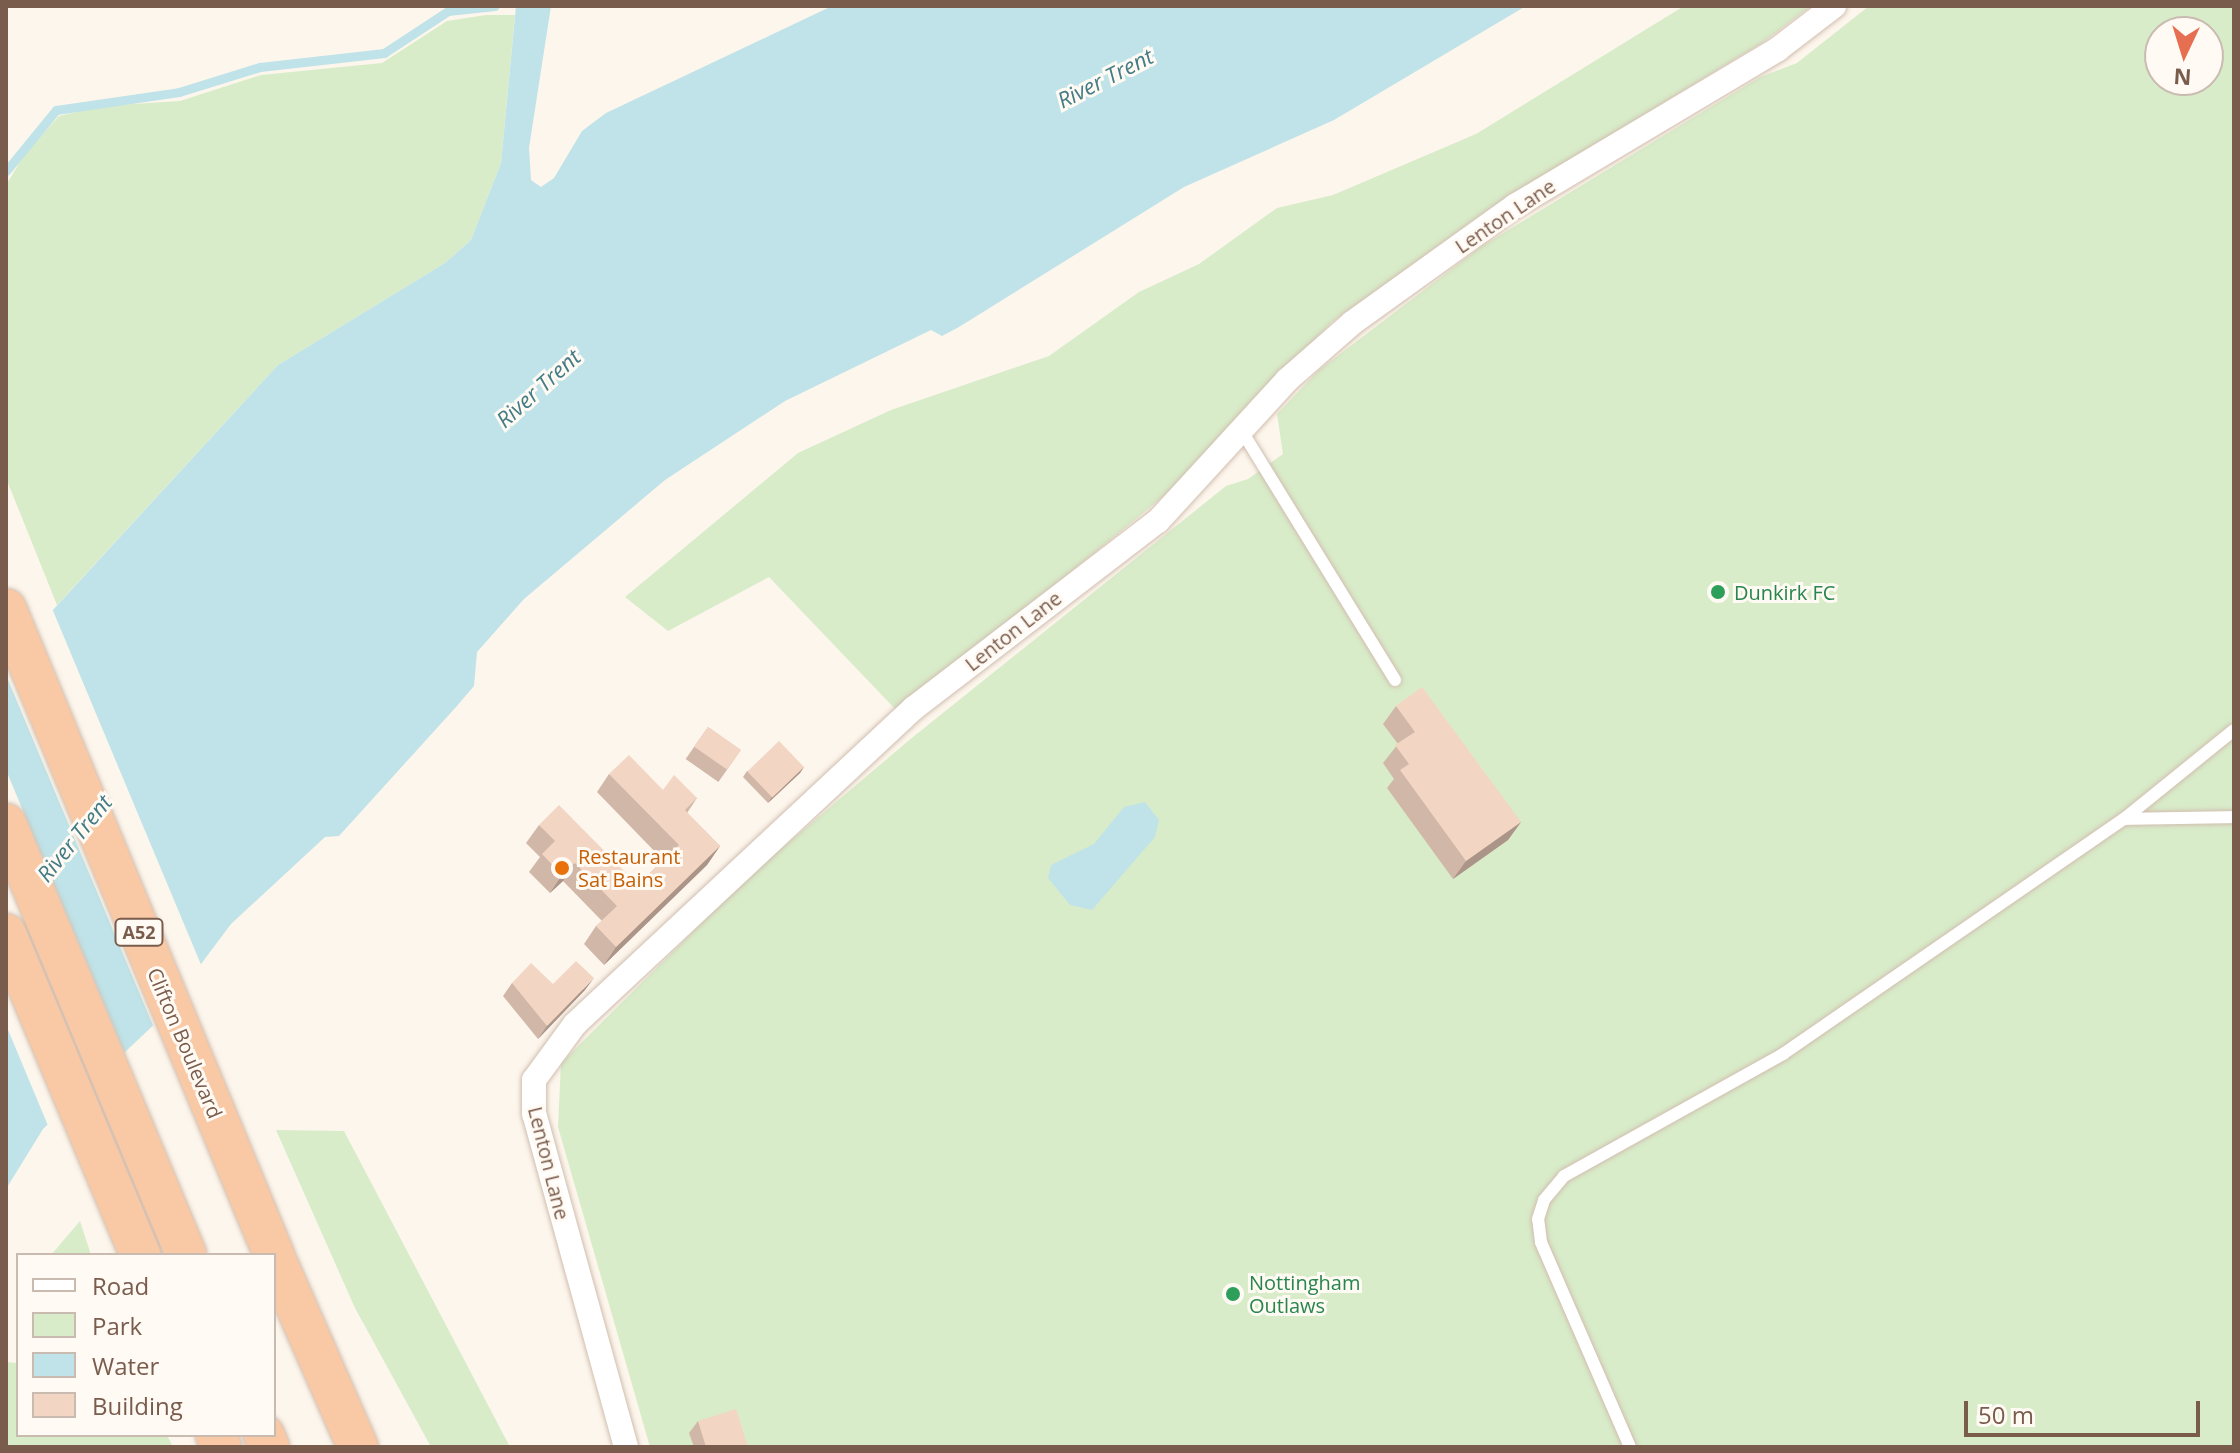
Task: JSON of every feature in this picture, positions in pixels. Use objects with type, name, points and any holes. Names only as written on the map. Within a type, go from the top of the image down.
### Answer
[{"type":"highway","name":"Clifton Boulevard","points":[[6,609],[273,1253]]},
{"type":"highway","points":[[6,824],[185,1253]]},
{"type":"highway","points":[[6,934],[139,1253]]},
{"type":"highway","name":"Clifton Boulevard","points":[[276,1261],[358,1447]]},
{"type":"street","name":"Lenton Lane","points":[[626,1447],[534,1114],[534,1080],[608,988],[822,788],[914,708],[1158,521],[1208,472],[1240,428],[1352,323],[1515,206],[1778,49],[1834,6]]},
{"type":"lane","points":[[1240,428],[1395,680]]},
{"type":"lane","points":[[1630,1447],[1541,1242],[1538,1219],[1544,1200],[1564,1176],[1783,1054],[2124,819],[2234,730]]},
{"type":"lane","points":[[2124,819],[2234,817]]},
{"type":"green space","points":[[1684,6],[1811,6],[1762,43],[1492,207],[1332,322],[1165,495],[899,713],[769,577],[668,631],[625,597],[798,453],[891,410],[1049,356],[1139,292],[1199,264],[1277,208],[1333,195],[1476,134]]},
{"type":"green space","points":[[1869,6],[2234,6],[2234,1447],[650,1447],[558,1127],[561,1063],[748,877],[908,741],[1226,486],[1248,479],[1283,454],[1277,414],[1319,370],[1482,246],[1760,77],[1797,63]]},
{"type":"green space","points":[[486,15],[515,15],[501,163],[471,240],[445,263],[278,365],[57,605],[6,478],[6,185],[24,155],[59,116],[102,106],[180,101],[261,75],[382,63],[447,21]]},
{"type":"green space","points":[[276,1130],[344,1131],[510,1447],[431,1447],[355,1308]]},
{"type":"green space","points":[[80,1221],[90,1253],[53,1253]]},
{"type":"green space","points":[[6,1362],[16,1363],[16,1437],[168,1437],[173,1447],[6,1447]]},
{"type":"water","name":"River Trent","points":[[516,6],[551,6],[529,148],[531,180],[541,187],[554,178],[582,131],[606,113],[832,6],[1526,6],[1334,120],[1184,187],[959,327],[942,336],[931,330],[785,401],[665,480],[524,599],[477,652],[474,686],[456,707],[339,836],[325,837],[231,924],[159,1020],[43,1129],[6,1189],[6,661],[278,365],[445,263],[471,240],[501,163]]},
{"type":"water","points":[[1145,802],[1159,820],[1155,837],[1092,910],[1070,905],[1048,878],[1051,865],[1094,844],[1124,807]]},
{"type":"pier","points":[[51,606],[202,967],[155,1030],[6,675],[6,655]]},
{"type":"pier","points":[[6,770],[127,1059],[49,1128],[6,1025]]},
{"type":"building","points":[[1422,687],[1521,822],[1466,861],[1400,770],[1409,764],[1395,745],[1415,732],[1396,706]]},
{"type":"building","points":[[708,727],[741,750],[727,770],[694,747]]},
{"type":"building","points":[[779,741],[804,767],[772,797],[747,772]]},
{"type":"building","points":[[629,755],[663,790],[674,775],[697,798],[685,810],[720,846],[616,947],[596,926],[617,906],[575,863],[562,875],[542,854],[555,841],[539,825],[559,805],[638,885],[679,845],[609,774]]},
{"type":"building","points":[[576,961],[594,978],[547,1026],[512,983],[531,963],[553,984]]},
{"type":"building","points":[[736,1409],[748,1447],[706,1447],[698,1421]]},
{"type":"waterway","points":[[6,171],[56,110],[179,92],[260,67],[384,53],[448,11],[495,6]]},
{"type":"place","name":"Dunkirk FC","points":[[1718,592]]},
{"type":"place","name":"Restaurant Sat Bains","points":[[562,868]]},
{"type":"place","name":"Nottingham Outlaws","points":[[1233,1294]]}]
